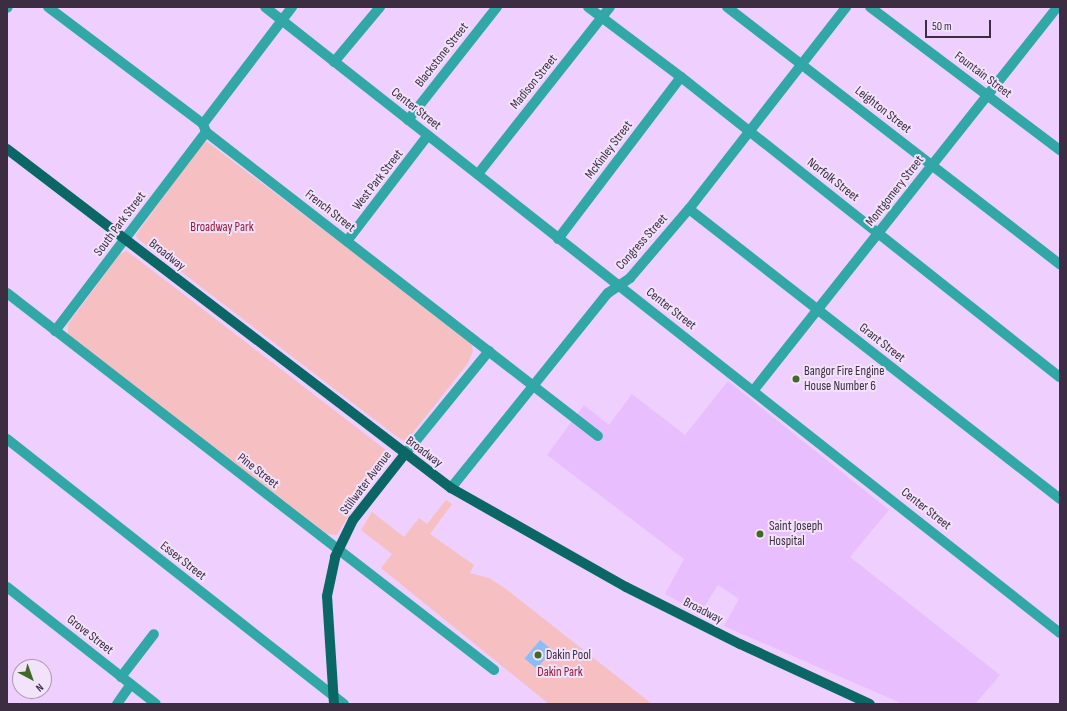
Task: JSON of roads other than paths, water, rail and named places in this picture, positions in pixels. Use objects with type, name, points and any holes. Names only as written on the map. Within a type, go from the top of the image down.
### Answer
[{"type":"main road","name":"Broadway","points":[[7,149],[451,488],[633,590],[781,664],[870,704]]},
{"type":"main road","name":"Stillwater Avenue","points":[[333,700],[327,596],[329,579],[338,549],[353,520],[405,454]]},
{"type":"street","name":"French Street","points":[[48,7],[347,241],[535,385],[598,436]]},
{"type":"street","name":"Center Street","points":[[265,7],[1060,632]]},
{"type":"street","name":"South Park Street","points":[[55,331],[126,239],[281,20],[292,7]]},
{"type":"street","points":[[334,62],[380,7]]},
{"type":"street","name":"Blackstone Street","points":[[408,120],[497,7]]},
{"type":"street","name":"Norfolk Street","points":[[588,7],[681,77],[1060,377]]},
{"type":"street","name":"Madison Street","points":[[478,174],[610,7]]},
{"type":"street","name":"Leighton Street","points":[[727,7],[1060,264]]},
{"type":"street","name":"Congress Street","points":[[451,488],[608,293],[630,278],[689,209],[748,130],[846,7]]},
{"type":"street","name":"Fountain Street","points":[[870,7],[1060,150]]},
{"type":"street","name":"Montgomery Street","points":[[753,391],[819,310],[1057,7]]},
{"type":"street","name":"McKinley Street","points":[[558,238],[681,77]]},
{"type":"street","name":"West Park Street","points":[[347,241],[428,135]]},
{"type":"street","name":"Grant Street","points":[[689,209],[1060,499]]},
{"type":"street","name":"Pine Street","points":[[7,293],[494,670]]},
{"type":"street","name":"Stillwater Avenue","points":[[405,454],[489,351]]},
{"type":"street","name":"Essex Street","points":[[7,439],[333,700],[344,704]]},
{"type":"street","name":"Grove Street","points":[[7,587],[156,704]]},
{"type":"street","points":[[121,676],[154,634]]},
{"type":"street","points":[[117,704],[131,684]]},
{"type":"water","name":"Dakin Pool","points":[[540,640],[552,650],[537,669],[525,658]]},
{"type":"place","name":"Bangor Fire Engine House Number 6","points":[[796,379]]},
{"type":"place","name":"Saint Joseph Hospital","points":[[760,534]]},
{"type":"place","name":"Dakin Pool","points":[[538,655]]},
{"type":"park label","name":"Broadway Park","points":[[222,227]]},
{"type":"park label","name":"Dakin Park","points":[[560,672]]}]
